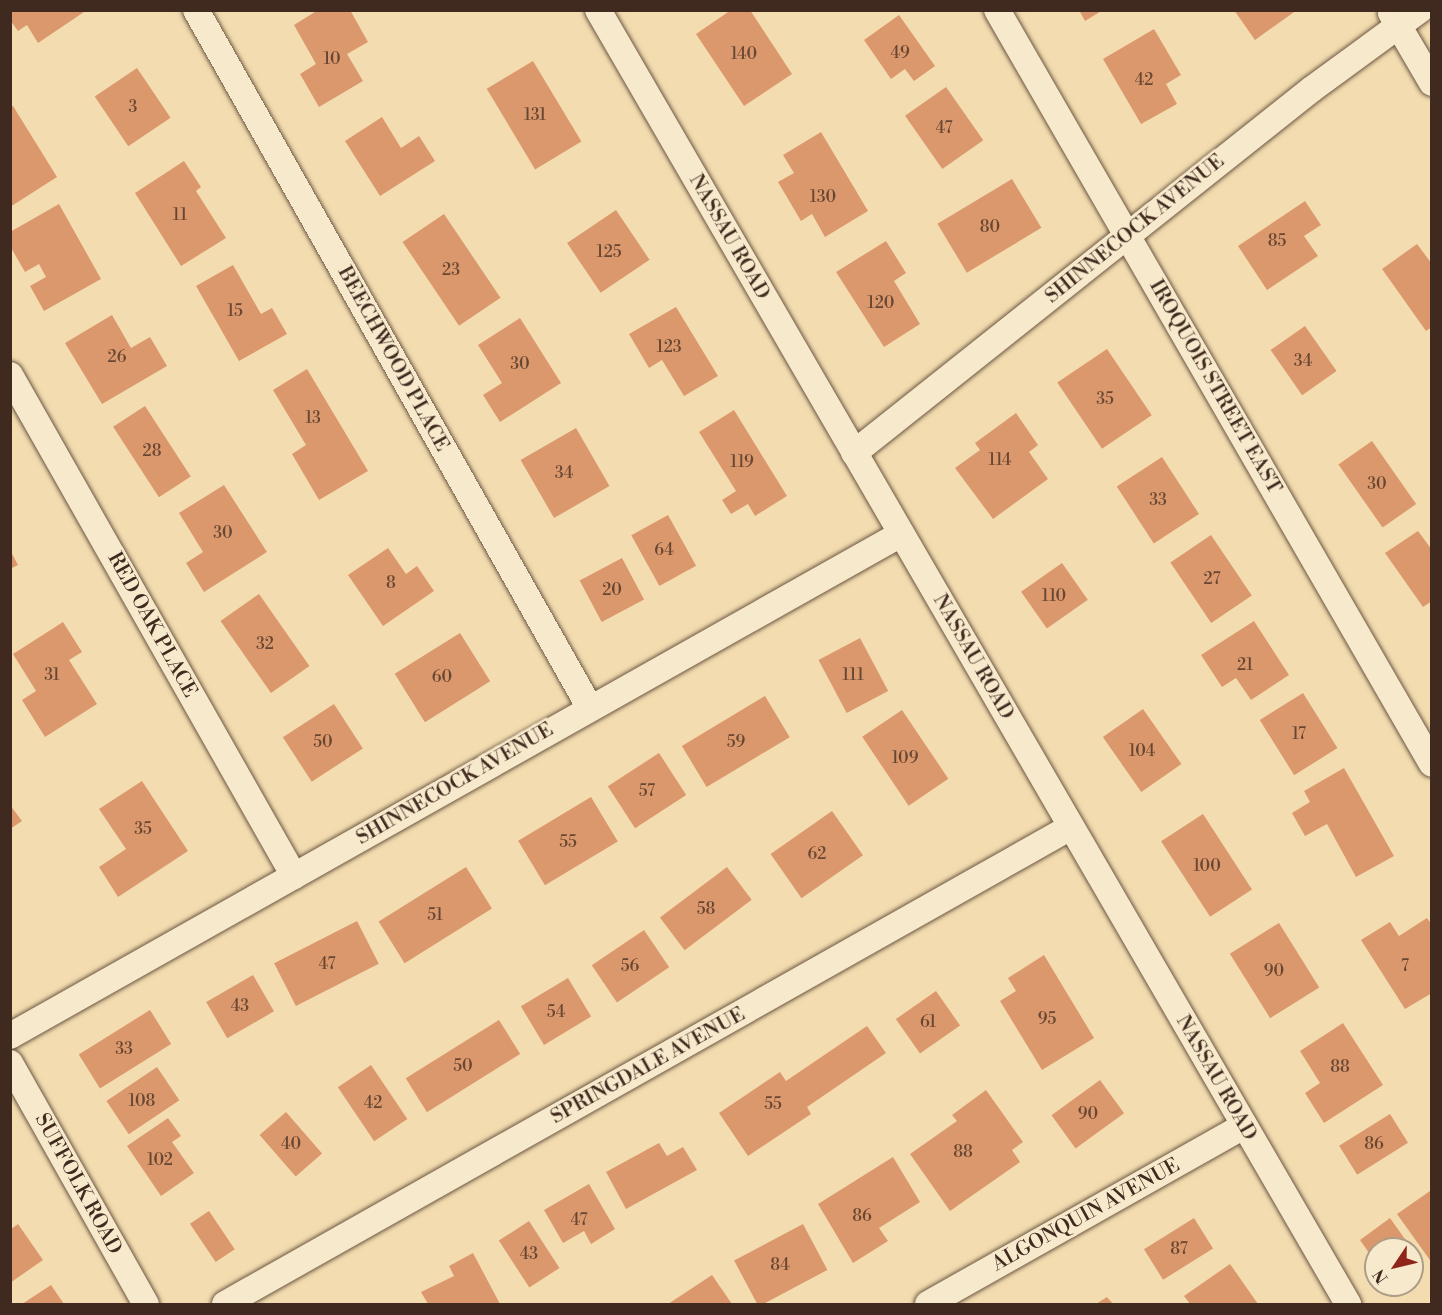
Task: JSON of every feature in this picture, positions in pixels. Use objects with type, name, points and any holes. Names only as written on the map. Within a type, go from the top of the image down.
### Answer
[{"type":"street","name":"BEECHWOOD PLACE","points":[[196,10],[590,708]]},
{"type":"street","name":"NASSAU ROAD","points":[[598,10],[1348,1305]]},
{"type":"street","name":"IROQUOIS STREET EAST","points":[[997,10],[1431,764]]},
{"type":"street","name":"SHINNECOCK AVENUE","points":[[855,453],[1312,89],[1394,18],[1420,10]]},
{"type":"street","points":[[1394,18],[1431,83]]},
{"type":"street","name":"RED OAK PLACE","points":[[10,375],[294,876]]},
{"type":"street","name":"SHINNECOCK AVENUE","points":[[10,1036],[901,534]]},
{"type":"street","name":"SPRINGDALE AVENUE","points":[[225,1305],[1071,827]]},
{"type":"street","name":"SUFFOLK ROAD","points":[[10,1064],[146,1305]]},
{"type":"street","name":"ALGONQUIN AVENUE","points":[[928,1305],[1244,1126]]},
{"type":"building","points":[[10,10],[87,10],[38,43],[27,25],[18,31],[10,20]]},
{"type":"building","points":[[318,10],[350,10],[368,42],[347,54],[363,81],[319,107],[300,74],[316,64],[294,25]]},
{"type":"building","points":[[731,10],[750,10],[792,74],[744,106],[696,34]]},
{"type":"building","points":[[1079,10],[1103,10],[1085,21]]},
{"type":"building","points":[[1234,10],[1297,10],[1255,40]]},
{"type":"building","points":[[899,15],[935,66],[914,81],[905,69],[891,79],[864,40]]},
{"type":"building","points":[[1154,29],[1181,75],[1166,84],[1177,104],[1141,124],[1103,59]]},
{"type":"building","points":[[533,61],[581,142],[535,169],[487,89]]},
{"type":"building","points":[[137,68],[171,118],[128,146],[95,97]]},
{"type":"building","points":[[946,87],[983,140],[942,169],[905,116]]},
{"type":"building","points":[[13,106],[57,177],[10,207],[10,108]]},
{"type":"building","points":[[382,117],[401,148],[419,136],[435,161],[380,196],[345,141]]},
{"type":"building","points":[[821,132],[868,211],[825,237],[812,214],[801,221],[778,182],[794,173],[783,155]]},
{"type":"building","points":[[184,161],[201,187],[196,191],[226,238],[181,266],[135,193]]},
{"type":"building","points":[[1012,179],[1041,228],[967,273],[937,224]]},
{"type":"building","points":[[1305,201],[1321,225],[1304,236],[1318,256],[1267,290],[1238,246]]},
{"type":"building","points":[[59,204],[101,279],[44,311],[30,286],[46,277],[39,264],[25,272],[10,246],[10,232]]},
{"type":"building","points":[[616,210],[650,260],[601,293],[567,243]]},
{"type":"building","points":[[444,214],[500,298],[459,326],[403,242]]},
{"type":"building","points":[[886,241],[906,273],[894,281],[920,324],[884,347],[836,272]]},
{"type":"building","points":[[1417,244],[1432,264],[1432,327],[1426,331],[1382,269]]},
{"type":"building","points":[[233,265],[261,314],[272,308],[287,334],[239,361],[196,286]]},
{"type":"building","points":[[676,307],[718,376],[684,396],[662,360],[649,368],[629,334]]},
{"type":"building","points":[[112,315],[131,348],[150,337],[167,366],[102,404],[65,343]]},
{"type":"building","points":[[520,318],[561,383],[500,422],[483,395],[502,383],[478,345]]},
{"type":"building","points":[[1305,326],[1337,371],[1302,395],[1271,350]]},
{"type":"building","points":[[1107,349],[1152,415],[1102,449],[1057,383]]},
{"type":"building","points":[[307,369],[368,471],[319,500],[292,454],[306,445],[273,390]]},
{"type":"building","points":[[145,406],[191,476],[159,497],[113,427]]},
{"type":"building","points":[[734,410],[787,496],[755,516],[748,504],[731,514],[722,500],[736,491],[699,432]]},
{"type":"building","points":[[1016,413],[1038,445],[1029,452],[1048,479],[993,519],[955,468],[980,450],[975,443]]},
{"type":"building","points":[[576,428],[610,486],[554,518],[521,460]]},
{"type":"building","points":[[1372,441],[1416,504],[1383,528],[1338,465]]},
{"type":"building","points":[[1162,457],[1199,514],[1154,543],[1117,486]]},
{"type":"building","points":[[224,485],[267,552],[204,592],[186,563],[203,552],[179,513]]},
{"type":"building","points":[[668,515],[696,566],[659,586],[631,535]]},
{"type":"building","points":[[1418,531],[1432,550],[1432,601],[1423,607],[1385,553]]},
{"type":"building","points":[[1211,535],[1252,596],[1211,623],[1170,562]]},
{"type":"building","points":[[388,548],[406,574],[417,566],[434,591],[383,626],[348,575]]},
{"type":"building","points":[[10,550],[18,565],[10,569]]},
{"type":"building","points":[[622,558],[644,599],[602,622],[580,581]]},
{"type":"building","points":[[1062,563],[1088,600],[1047,629],[1021,592]]},
{"type":"building","points":[[259,594],[309,666],[271,693],[220,621]]},
{"type":"building","points":[[1254,621],[1289,675],[1251,700],[1236,678],[1222,687],[1201,655]]},
{"type":"building","points":[[63,622],[82,652],[69,660],[97,704],[45,737],[22,700],[36,691],[13,654]]},
{"type":"building","points":[[460,633],[490,681],[425,722],[395,674]]},
{"type":"building","points":[[860,638],[888,691],[847,713],[819,660]]},
{"type":"building","points":[[1303,693],[1337,748],[1294,775],[1260,720]]},
{"type":"building","points":[[765,696],[790,737],[707,787],[682,746]]},
{"type":"building","points":[[334,704],[363,748],[312,782],[283,737]]},
{"type":"building","points":[[1143,709],[1181,764],[1141,792],[1103,737]]},
{"type":"building","points":[[902,710],[948,779],[909,806],[862,737]]},
{"type":"building","points":[[659,753],[686,795],[635,828],[608,786]]},
{"type":"building","points":[[1344,768],[1394,856],[1356,877],[1327,824],[1305,836],[1292,813],[1310,802],[1304,791]]},
{"type":"building","points":[[142,781],[188,851],[118,897],[99,867],[126,849],[99,809]]},
{"type":"building","points":[[591,797],[618,842],[545,885],[518,841]]},
{"type":"building","points":[[10,805],[22,821],[10,829]]},
{"type":"building","points":[[832,811],[863,855],[802,898],[771,854]]},
{"type":"building","points":[[1203,814],[1252,889],[1210,917],[1161,841]]},
{"type":"building","points":[[466,867],[492,909],[405,963],[379,922]]},
{"type":"building","points":[[727,867],[752,900],[685,950],[660,918]]},
{"type":"building","points":[[1427,918],[1432,925],[1432,993],[1405,1009],[1361,940],[1390,922],[1399,936]]},
{"type":"building","points":[[357,921],[379,964],[296,1006],[274,963]]},
{"type":"building","points":[[1279,923],[1319,987],[1270,1018],[1230,954]]},
{"type":"building","points":[[644,930],[669,967],[617,1003],[592,965]]},
{"type":"building","points":[[1044,955],[1094,1038],[1042,1070],[1000,1001],[1016,991],[1008,978]]},
{"type":"building","points":[[253,975],[274,1011],[227,1038],[206,1002]]},
{"type":"building","points":[[568,978],[591,1017],[544,1045],[521,1006]]},
{"type":"building","points":[[936,991],[960,1025],[920,1054],[896,1019]]},
{"type":"building","points":[[150,1010],[171,1044],[100,1088],[79,1055]]},
{"type":"building","points":[[499,1020],[520,1054],[427,1112],[406,1078]]},
{"type":"building","points":[[1343,1023],[1383,1085],[1324,1123],[1305,1093],[1320,1083],[1300,1051]]},
{"type":"building","points":[[867,1026],[886,1053],[807,1107],[811,1114],[748,1156],[719,1113],[780,1072],[786,1081]]},
{"type":"building","points":[[371,1065],[407,1119],[374,1141],[338,1087]]},
{"type":"building","points":[[157,1067],[179,1100],[129,1134],[106,1101]]},
{"type":"building","points":[[1100,1080],[1124,1113],[1076,1148],[1051,1115]]},
{"type":"building","points":[[986,1090],[1023,1142],[1012,1150],[1020,1162],[950,1211],[910,1154],[957,1121],[952,1115]]},
{"type":"building","points":[[286,1112],[322,1154],[296,1176],[260,1135]]},
{"type":"building","points":[[1390,1114],[1408,1143],[1357,1175],[1339,1146]]},
{"type":"building","points":[[168,1118],[181,1136],[172,1142],[194,1173],[161,1196],[127,1146]]},
{"type":"building","points":[[659,1143],[667,1156],[683,1147],[697,1170],[626,1209],[606,1172]]},
{"type":"building","points":[[893,1157],[920,1202],[879,1228],[888,1241],[853,1263],[818,1204]]},
{"type":"building","points":[[589,1184],[615,1229],[591,1244],[584,1231],[563,1243],[544,1210]]},
{"type":"building","points":[[1430,1191],[1432,1193],[1432,1263],[1424,1252],[1424,1237],[1413,1237],[1397,1214]]},
{"type":"building","points":[[209,1211],[235,1249],[216,1262],[190,1224]]},
{"type":"building","points":[[1194,1218],[1213,1249],[1163,1280],[1144,1249]]},
{"type":"building","points":[[1390,1218],[1403,1237],[1364,1237]]},
{"type":"building","points":[[529,1221],[559,1268],[529,1288],[499,1241]]},
{"type":"building","points":[[18,1224],[43,1260],[10,1283],[10,1230]]},
{"type":"building","points":[[803,1224],[827,1270],[763,1304],[757,1304],[734,1261]]},
{"type":"building","points":[[473,1253],[500,1304],[428,1304],[421,1292],[454,1276],[449,1266]]},
{"type":"building","points":[[1230,1264],[1258,1304],[1190,1304],[1184,1296]]},
{"type":"building","points":[[712,1275],[732,1304],[668,1304]]},
{"type":"building","points":[[51,1285],[64,1304],[22,1304]]},
{"type":"building","points":[[1107,1297],[1113,1304],[1096,1304]]}]
